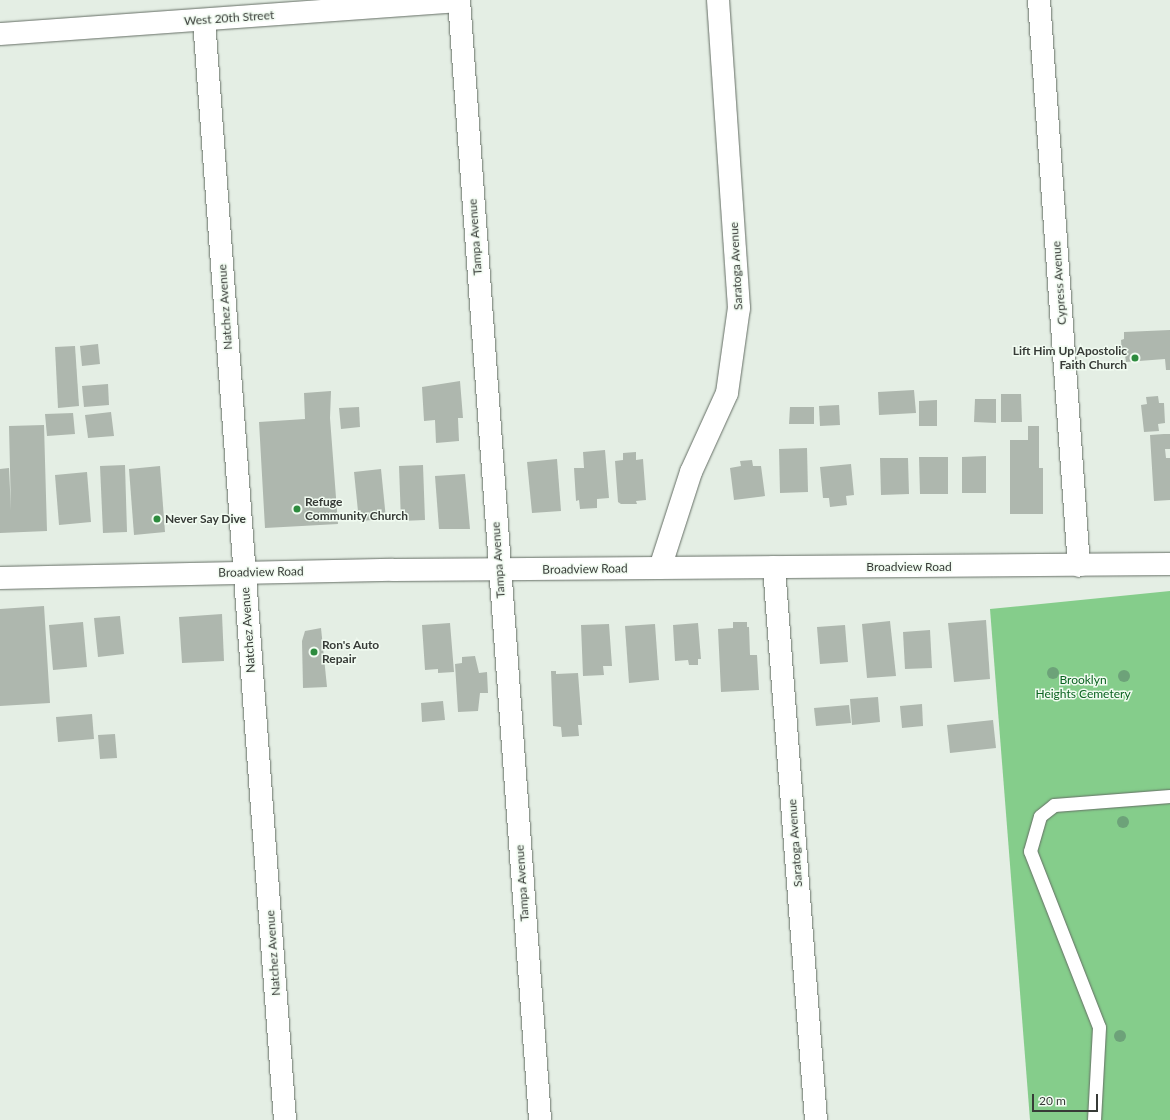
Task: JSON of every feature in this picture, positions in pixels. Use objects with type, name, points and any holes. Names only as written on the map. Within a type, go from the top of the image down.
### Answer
[{"type":"street","name":"West 20th Street","points":[[0,34],[459,0]]},
{"type":"street","name":"Tampa Avenue","points":[[459,0],[498,570],[540,1120]]},
{"type":"street","name":"Saratoga Avenue","points":[[660,568],[692,472],[727,393],[739,308],[718,0]]},
{"type":"street","name":"Cypress Avenue","points":[[1038,0],[1079,566]]},
{"type":"street","name":"Natchez Avenue","points":[[204,20],[285,1120]]},
{"type":"street","name":"Broadview Road","points":[[0,578],[244,572],[1079,566],[1170,564]]},
{"type":"street","name":"Saratoga Avenue","points":[[774,567],[816,1120]]},
{"type":"lane","points":[[1094,1120],[1100,1027],[1030,851],[1040,816],[1054,805],[1170,796]]},
{"type":"green space","name":"Brooklyn Heights Cemetery","points":[[1170,591],[1170,1120],[1030,1120],[990,609]]},
{"type":"building","points":[[1170,330],[1170,370],[1166,370],[1165,359],[1126,362],[1125,355],[1122,356],[1121,340],[1124,339],[1124,332]]},
{"type":"building","points":[[98,344],[100,364],[82,366],[80,346]]},
{"type":"building","points":[[75,346],[79,406],[58,408],[55,347]]},
{"type":"building","points":[[460,381],[463,418],[458,418],[459,441],[436,443],[435,420],[424,421],[422,387]]},
{"type":"building","points":[[108,384],[109,405],[84,407],[82,386]]},
{"type":"building","points":[[914,390],[916,413],[879,415],[878,392]]},
{"type":"building","points":[[331,391],[330,418],[338,524],[265,528],[259,422],[305,419],[304,393]]},
{"type":"building","points":[[1001,394],[1021,394],[1022,422],[1001,422]]},
{"type":"building","points":[[1158,396],[1159,403],[1164,403],[1165,423],[1158,424],[1159,431],[1144,432],[1141,405],[1147,404],[1146,397]]},
{"type":"building","points":[[975,399],[996,399],[996,423],[974,422]]},
{"type":"building","points":[[937,400],[937,426],[919,426],[919,401]]},
{"type":"building","points":[[839,405],[840,425],[820,426],[819,406]]},
{"type":"building","points":[[359,407],[360,427],[341,429],[339,408]]},
{"type":"building","points":[[790,407],[814,407],[814,424],[789,424]]},
{"type":"building","points":[[111,412],[114,436],[88,438],[85,415]]},
{"type":"building","points":[[73,413],[75,434],[47,436],[45,414]]},
{"type":"building","points":[[44,425],[47,531],[0,533],[0,469],[9,468],[11,511],[9,426]]},
{"type":"building","points":[[1028,426],[1039,426],[1039,468],[1043,468],[1043,514],[1010,514],[1010,440],[1028,440]]},
{"type":"building","points":[[1170,434],[1170,449],[1165,449],[1166,458],[1170,458],[1170,500],[1154,501],[1150,435]]},
{"type":"building","points":[[807,448],[808,492],[780,493],[779,449]]},
{"type":"building","points":[[605,450],[609,498],[597,499],[597,508],[580,509],[579,500],[576,501],[574,468],[584,468],[583,452]]},
{"type":"building","points":[[636,452],[636,460],[643,459],[646,500],[636,501],[637,504],[621,504],[618,502],[615,461],[623,460],[623,453]]},
{"type":"building","points":[[986,456],[986,493],[962,493],[962,457]]},
{"type":"building","points":[[919,457],[948,457],[948,494],[920,494]]},
{"type":"building","points":[[880,458],[908,458],[909,494],[881,495]]},
{"type":"building","points":[[557,459],[561,511],[532,513],[527,462]]},
{"type":"building","points":[[752,460],[753,466],[761,466],[765,496],[734,500],[730,468],[741,466],[740,461]]},
{"type":"building","points":[[851,464],[854,495],[846,496],[847,505],[830,507],[829,498],[823,498],[820,467]]},
{"type":"building","points":[[125,465],[127,532],[103,533],[100,466]]},
{"type":"building","points":[[423,465],[425,520],[401,521],[399,466]]},
{"type":"building","points":[[160,466],[165,532],[134,535],[129,469]]},
{"type":"building","points":[[381,469],[386,519],[359,521],[354,472]]},
{"type":"building","points":[[87,472],[91,522],[59,525],[55,475]]},
{"type":"building","points":[[465,474],[470,529],[439,529],[435,476]]},
{"type":"building","points":[[44,606],[50,703],[0,706],[0,609]]},
{"type":"building","points":[[222,614],[224,661],[182,663],[179,617]]},
{"type":"building","points":[[120,616],[124,654],[98,657],[94,618]]},
{"type":"building","points":[[986,620],[990,679],[954,682],[948,623]]},
{"type":"building","points":[[890,621],[896,676],[867,678],[862,624]]},
{"type":"building","points":[[83,622],[87,667],[53,670],[49,625]]},
{"type":"building","points":[[733,622],[747,622],[747,627],[749,627],[750,655],[757,655],[759,690],[721,692],[718,629],[733,628]]},
{"type":"building","points":[[450,623],[454,672],[438,673],[438,669],[425,670],[422,625]]},
{"type":"building","points":[[698,623],[701,659],[698,659],[698,665],[689,665],[688,660],[675,661],[673,625]]},
{"type":"building","points":[[609,624],[612,666],[603,666],[604,675],[583,676],[581,625]]},
{"type":"building","points":[[655,624],[659,680],[629,683],[625,626]]},
{"type":"building","points":[[845,625],[848,662],[820,664],[817,627]]},
{"type":"building","points":[[321,628],[327,687],[303,688],[302,641],[305,631]]},
{"type":"building","points":[[930,630],[932,668],[905,669],[903,632]]},
{"type":"building","points":[[475,656],[479,673],[487,672],[488,693],[480,693],[478,711],[458,712],[455,664],[462,663],[462,657]]},
{"type":"building","points":[[551,671],[556,671],[556,674],[578,673],[582,725],[578,725],[579,736],[562,737],[561,727],[553,726]]},
{"type":"building","points":[[878,697],[880,722],[852,725],[850,699]]},
{"type":"building","points":[[443,701],[445,720],[422,722],[421,703]]},
{"type":"building","points":[[922,704],[923,726],[902,728],[900,706]]},
{"type":"building","points":[[849,705],[851,723],[816,726],[814,708]]},
{"type":"building","points":[[92,714],[94,739],[58,742],[56,717]]},
{"type":"building","points":[[993,720],[996,748],[950,753],[947,725]]},
{"type":"building","points":[[115,734],[117,758],[100,759],[98,735]]},
{"type":"place","name":"Lift Him Up Apostolic Faith Church","points":[[1135,358]]},
{"type":"place","name":"Refuge Community Church","points":[[297,509]]},
{"type":"place","name":"Never Say Dive","points":[[157,519]]},
{"type":"place","name":"Ron's Auto Repair","points":[[314,652]]}]
